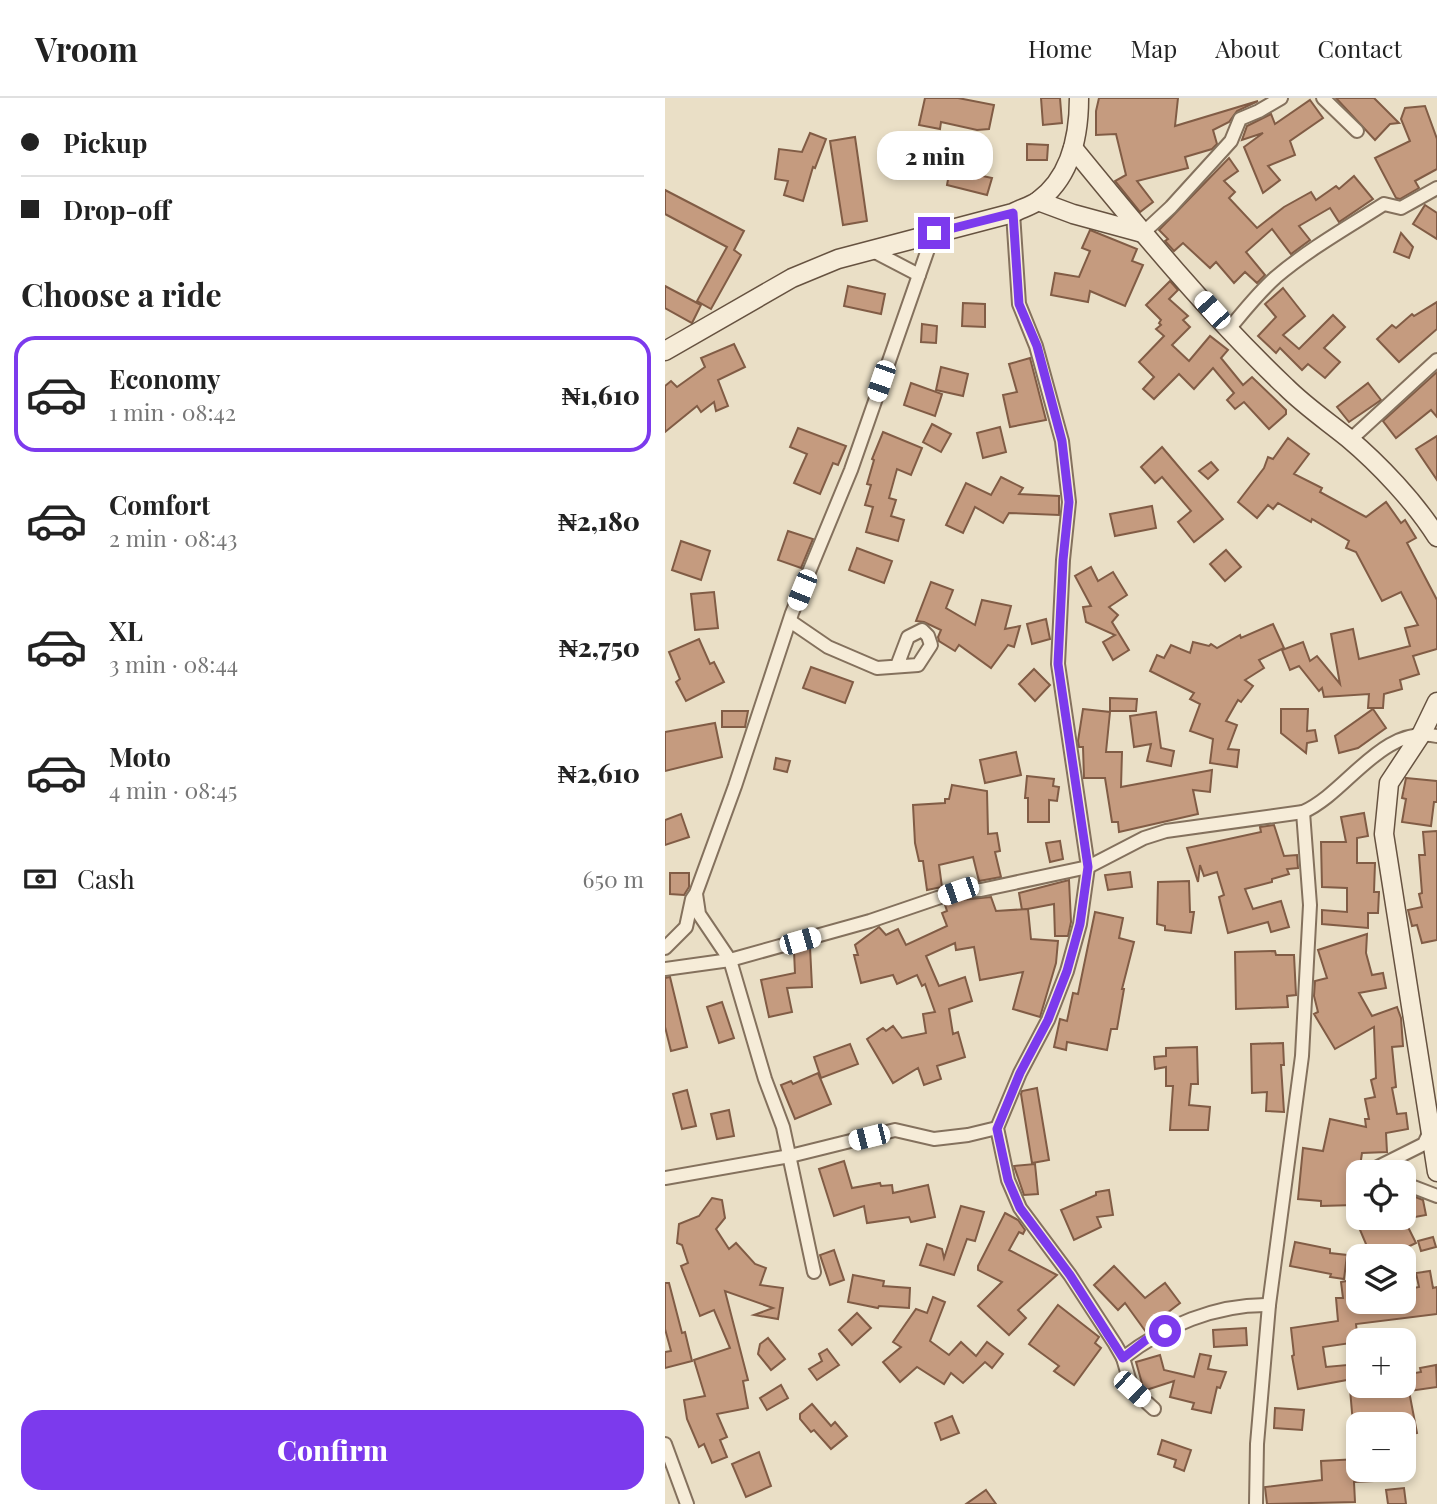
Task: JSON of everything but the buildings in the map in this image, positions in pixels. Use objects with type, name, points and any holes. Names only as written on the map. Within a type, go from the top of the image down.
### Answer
[{"type":"street","points":[[665,351],[792,278],[838,259],[1013,213],[1038,201],[1066,171],[1079,121],[1079,98]]},
{"type":"street","points":[[1143,233],[1231,141],[1240,119],[1281,98]]},
{"type":"street","points":[[1323,98],[1357,131]]},
{"type":"street","points":[[1073,148],[1143,233],[1229,330],[1287,389],[1350,440],[1383,471],[1436,533]]},
{"type":"street","points":[[1229,330],[1251,301],[1276,277],[1314,248],[1384,204],[1401,208],[1437,188]]},
{"type":"street","points":[[1038,201],[1073,214],[1143,233]]},
{"type":"street","points":[[1013,213],[1019,304],[1037,346],[1062,441],[1069,502],[1058,664],[1088,867],[1080,924],[1067,971],[1048,1020],[1020,1073],[997,1129],[1008,1180],[1020,1208],[1070,1275],[1123,1358],[1132,1389],[1154,1409]]},
{"type":"street","points":[[665,948],[685,927],[692,899],[735,786],[790,621],[851,470],[934,233]]},
{"type":"street","points":[[871,250],[919,275]]},
{"type":"street","points":[[1350,440],[1437,360]]},
{"type":"street","points":[[790,621],[828,647],[877,668],[897,666]]},
{"type":"street","points":[[1437,702],[1429,735],[1389,783],[1384,834],[1434,1130],[1437,1172]]},
{"type":"street","points":[[665,969],[730,960],[870,921],[958,891],[981,890],[1088,867],[1144,838],[1166,831],[1303,812],[1337,790],[1349,776],[1386,747],[1401,739],[1429,735]]},
{"type":"street","points":[[1256,1504],[1257,1444],[1269,1305],[1302,1056],[1310,905],[1303,812]]},
{"type":"street","points":[[696,893],[699,914],[730,960],[765,1079],[783,1128],[814,1272]]},
{"type":"street","points":[[665,1178],[790,1156],[895,1130],[935,1139],[997,1129]]},
{"type":"street","points":[[1392,1160],[1424,1144],[1434,1130]]},
{"type":"street","points":[[1416,1188],[1437,1196]]},
{"type":"street","points":[[1123,1358],[1146,1340],[1227,1307],[1269,1305]]},
{"type":"street","points":[[665,1444],[687,1504]]},
{"type":"route","points":[[934,233],[1013,213],[1019,304],[1037,346],[1062,441],[1069,502],[1058,664],[1088,867],[1080,924],[1067,971],[1048,1020],[1020,1073],[997,1129],[1008,1180],[1020,1208],[1070,1275],[1123,1358],[1146,1340],[1165,1331]]}]
